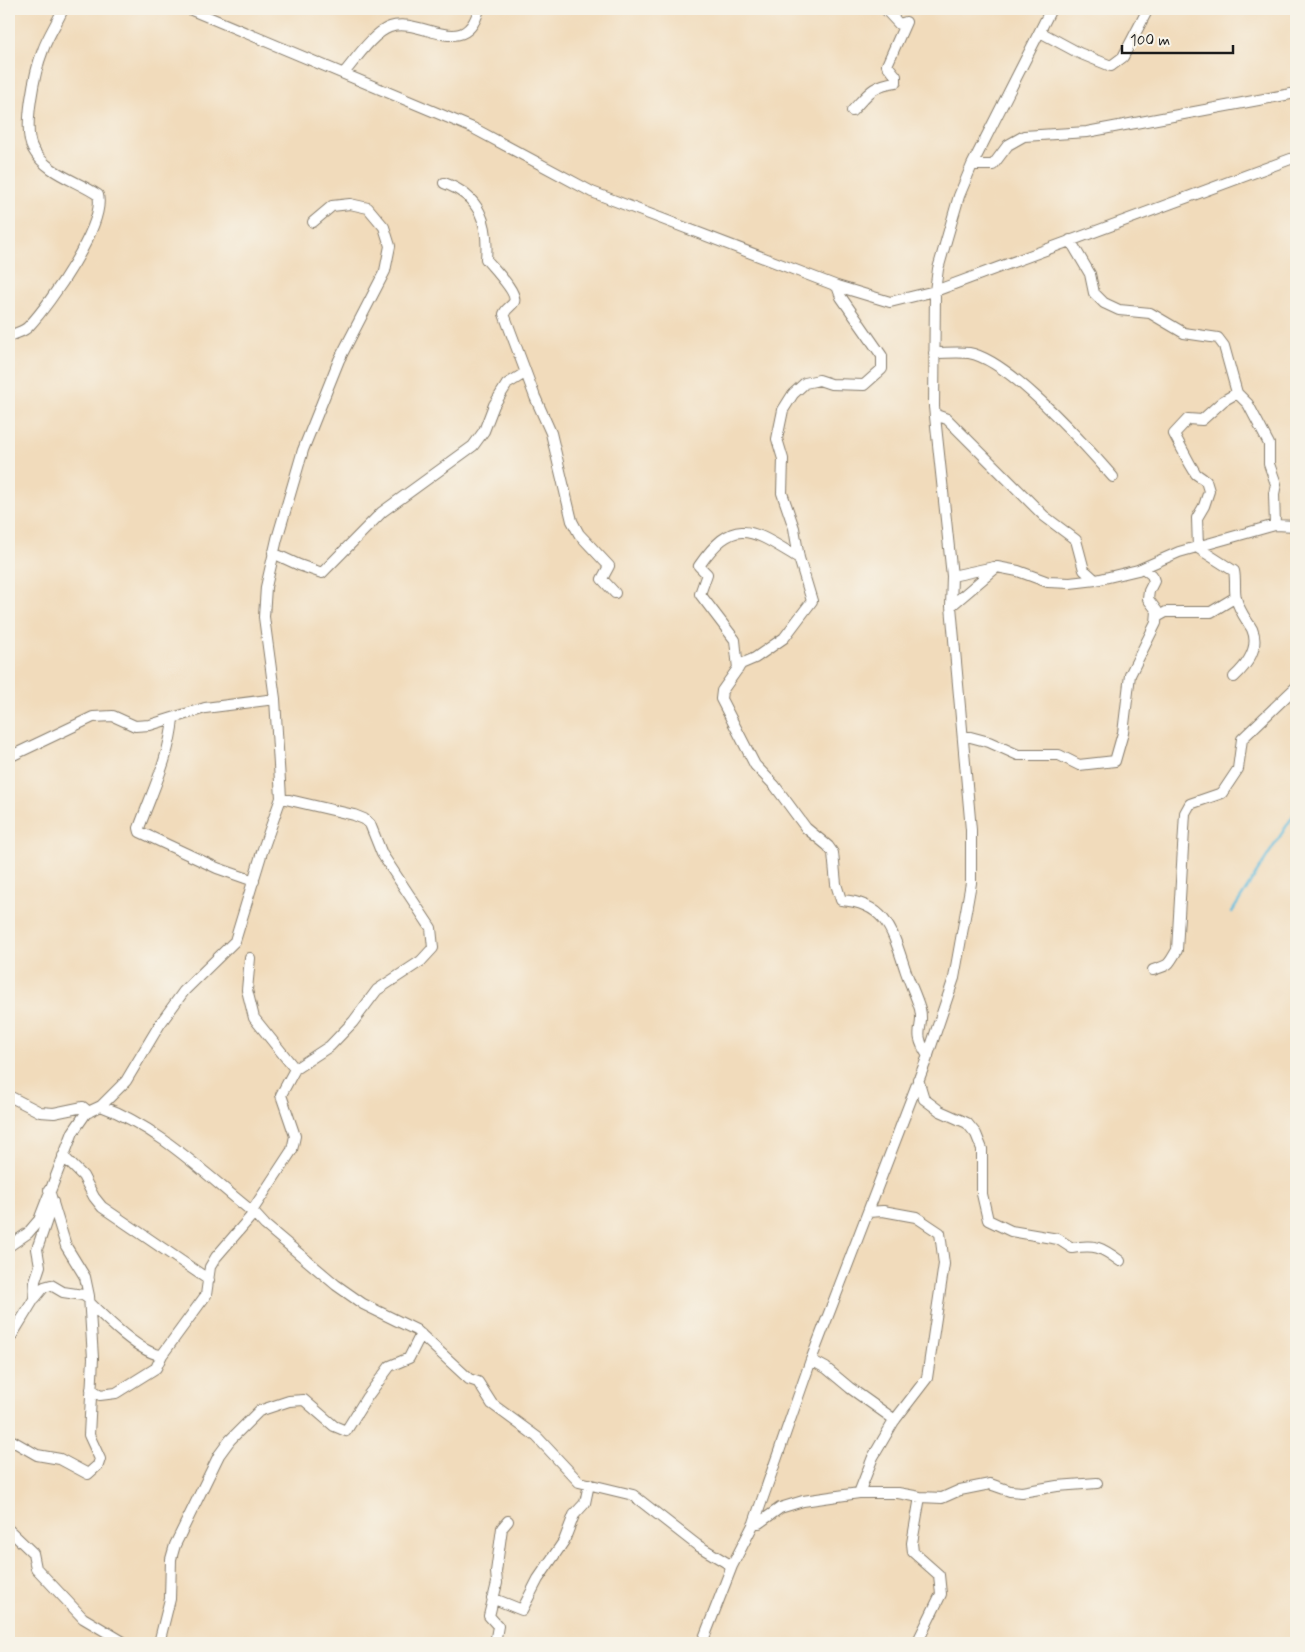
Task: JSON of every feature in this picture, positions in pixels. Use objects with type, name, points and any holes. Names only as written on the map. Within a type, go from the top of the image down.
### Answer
[{"type":"street","points":[[9,337],[23,331],[51,300],[88,238],[98,214],[100,202],[98,195],[68,181],[40,158],[32,148],[28,132],[34,78],[43,49],[64,9]]},
{"type":"street","points":[[189,9],[474,128],[592,192],[837,286],[890,302],[935,291],[1296,157]]},
{"type":"street","points":[[344,73],[366,46],[388,27],[398,25],[452,36],[462,34],[470,27],[479,9]]},
{"type":"street","points":[[852,111],[881,83],[896,82],[896,76],[887,65],[901,28],[885,9]]},
{"type":"street","points":[[702,1643],[732,1566],[754,1523],[811,1360],[928,1056],[954,978],[971,883],[971,830],[951,606],[952,576],[936,416],[935,291],[938,268],[959,196],[972,165],[1051,9]]},
{"type":"street","points":[[1040,32],[1079,53],[1110,66],[1123,57],[1148,9]]},
{"type":"street","points":[[972,165],[993,164],[1008,145],[1024,136],[1087,132],[1296,93]]},
{"type":"street","points":[[444,183],[457,188],[468,196],[486,225],[486,259],[511,289],[515,297],[513,303],[506,309],[504,314],[525,373],[552,434],[572,521],[579,534],[609,566],[602,579],[615,593]]},
{"type":"street","points":[[9,1246],[28,1232],[39,1220],[73,1132],[89,1112],[101,1106],[126,1081],[160,1024],[184,991],[235,941],[281,798],[275,699],[264,617],[266,587],[273,553],[303,450],[339,360],[385,271],[389,258],[389,236],[376,215],[368,208],[350,204],[332,206],[313,222]]},
{"type":"street","points":[[1070,240],[1090,274],[1094,293],[1104,303],[1119,310],[1150,313],[1184,333],[1218,338],[1224,346],[1237,393],[1248,404],[1269,444],[1269,464],[1276,484],[1274,494],[1275,525]]},
{"type":"street","points":[[837,286],[841,297],[882,356],[882,369],[864,385],[831,384],[820,380],[805,382],[793,394],[783,410],[777,439],[783,459],[782,493],[794,528],[799,558],[812,602],[784,638],[755,658],[741,664],[722,691],[721,699],[755,765],[775,786],[806,828],[828,846],[833,853],[836,884],[841,900],[874,909],[888,923],[897,940],[920,1010],[918,1041],[928,1056]]},
{"type":"street","points":[[934,353],[970,353],[987,360],[1010,375],[1053,412],[1113,477]]},
{"type":"street","points":[[273,553],[308,569],[322,573],[382,512],[473,446],[484,430],[494,405],[507,384],[525,373]]},
{"type":"street","points":[[1198,548],[1197,518],[1204,506],[1209,490],[1206,481],[1196,474],[1174,434],[1188,419],[1202,420],[1223,401],[1237,393]]},
{"type":"street","points":[[936,416],[947,419],[1044,516],[1076,540],[1084,570],[1095,580]]},
{"type":"street","points":[[952,576],[997,567],[1018,571],[1048,582],[1070,583],[1095,580],[1143,568],[1179,552],[1275,525],[1296,526]]},
{"type":"street","points":[[738,669],[735,640],[700,594],[707,574],[699,566],[710,550],[731,532],[740,531],[762,536],[799,558]]},
{"type":"street","points":[[1198,548],[1234,571],[1236,597],[1242,617],[1252,630],[1255,646],[1251,656],[1234,677]]},
{"type":"street","points":[[951,606],[997,567]]},
{"type":"street","points":[[963,735],[989,742],[1018,755],[1059,755],[1079,765],[1116,762],[1123,733],[1130,675],[1156,623],[1157,617],[1157,611],[1148,599],[1154,580],[1152,575],[1143,568]]},
{"type":"street","points":[[1157,617],[1166,612],[1211,612],[1236,597]]},
{"type":"street","points":[[1153,970],[1164,969],[1170,963],[1177,950],[1185,813],[1190,804],[1222,792],[1238,769],[1242,739],[1296,686]]},
{"type":"street","points":[[9,757],[93,717],[113,716],[135,726],[150,725],[205,708],[275,699]]},
{"type":"street","points":[[173,718],[172,736],[159,777],[139,828],[140,832],[217,868],[254,881]]},
{"type":"street","points":[[91,1389],[100,1394],[123,1391],[138,1378],[149,1375],[156,1368],[162,1355],[200,1306],[206,1295],[210,1267],[216,1257],[253,1212],[290,1155],[295,1136],[282,1095],[295,1069],[330,1046],[377,990],[421,961],[433,948],[431,928],[382,854],[370,824],[354,815],[281,798]]},
{"type":"street","points":[[250,958],[247,990],[254,1018],[295,1069]]},
{"type":"street","points":[[918,1079],[924,1099],[940,1110],[968,1123],[976,1134],[982,1149],[982,1194],[988,1220],[1011,1231],[1058,1239],[1072,1248],[1100,1247],[1120,1261]]},
{"type":"street","points":[[9,1096],[40,1112],[54,1114],[83,1107],[89,1112]]},
{"type":"street","points":[[101,1106],[124,1114],[162,1140],[253,1212],[265,1225],[336,1285],[363,1304],[420,1334],[470,1380],[478,1382],[492,1404],[537,1437],[579,1482],[633,1495],[642,1500],[697,1545],[732,1566]]},
{"type":"street","points":[[63,1156],[83,1176],[94,1197],[102,1207],[209,1280]]},
{"type":"street","points":[[9,1439],[37,1455],[60,1459],[90,1474],[98,1465],[100,1459],[89,1435],[92,1419],[93,1358],[89,1301],[85,1277],[66,1246],[49,1190]]},
{"type":"street","points":[[34,1299],[35,1281],[40,1266],[38,1249],[53,1202]]},
{"type":"street","points":[[859,1493],[873,1457],[895,1420],[927,1378],[944,1264],[940,1233],[916,1217],[883,1211],[868,1212]]},
{"type":"street","points":[[9,1340],[34,1299],[44,1287],[51,1285],[63,1292],[83,1295],[137,1344],[148,1352],[162,1355]]},
{"type":"street","points":[[159,1643],[170,1599],[171,1559],[175,1545],[218,1455],[230,1440],[259,1411],[289,1401],[304,1400],[334,1426],[346,1432],[366,1397],[390,1366],[409,1358],[420,1334]]},
{"type":"street","points":[[811,1360],[826,1368],[850,1388],[895,1420]]},
{"type":"street","points":[[754,1523],[759,1523],[780,1508],[803,1501],[859,1493],[898,1493],[942,1498],[960,1490],[990,1484],[1010,1491],[1022,1492],[1097,1482]]},
{"type":"street","points":[[492,1598],[522,1610],[538,1579],[564,1541],[574,1516],[585,1503],[589,1484]]},
{"type":"street","points":[[917,1643],[941,1594],[939,1575],[914,1552],[912,1543],[920,1497]]},
{"type":"street","points":[[494,1643],[499,1629],[496,1622],[489,1616],[497,1584],[496,1572],[502,1528],[508,1521]]},
{"type":"street","points":[[9,1530],[33,1553],[36,1568],[83,1618],[124,1643]]},
{"type":"waterway","points":[[1232,912],[1296,811]]}]
